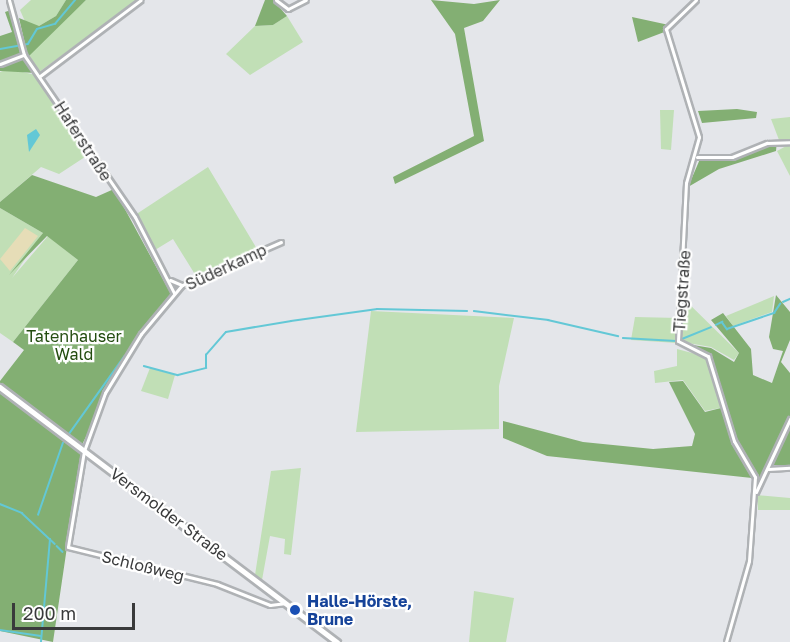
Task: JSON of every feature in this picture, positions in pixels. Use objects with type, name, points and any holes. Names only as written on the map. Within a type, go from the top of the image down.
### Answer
[{"type":"main road","name":"Versmolder Straße","points":[[0,387],[337,642]]},
{"type":"street","name":"Haferstraße","points":[[9,0],[24,55],[135,217],[174,294]]},
{"type":"street","points":[[40,76],[141,0]]},
{"type":"street","points":[[276,0],[288,9],[306,0]]},
{"type":"street","name":"Tiegstraße","points":[[696,0],[669,23],[666,34],[694,113],[697,157],[686,183],[678,341],[712,364],[734,441],[754,471],[755,494],[749,561],[726,642]]},
{"type":"street","points":[[0,64],[24,55]]},
{"type":"street","points":[[697,157],[732,157],[767,143],[790,142]]},
{"type":"street","name":"Süderkamp","points":[[68,547],[84,451],[120,367],[182,285],[281,242]]},
{"type":"street","points":[[168,279],[182,285]]},
{"type":"street","points":[[755,494],[790,419]]},
{"type":"street","points":[[768,469],[790,468]]},
{"type":"street","name":"Schloßweg","points":[[68,547],[217,584],[270,605],[286,603]]},
{"type":"green space","points":[[31,0],[66,0],[56,16],[39,26],[27,26],[20,10]]},
{"type":"green space","points":[[66,0],[86,0],[28,57],[19,18],[39,26],[56,16]]},
{"type":"green space","points":[[86,0],[139,0],[39,72],[28,57],[30,50]]},
{"type":"green space","points":[[265,0],[273,0],[287,16],[273,25],[255,26]]},
{"type":"green space","points":[[431,0],[474,4],[500,0],[483,21],[464,28],[484,141],[395,184],[393,177],[474,136],[455,34]]},
{"type":"green space","points":[[11,10],[20,53],[36,73],[0,71],[0,36],[12,32],[5,12]]},
{"type":"green space","points":[[690,10],[667,31],[638,42],[632,17],[669,25]]},
{"type":"green space","points":[[287,16],[303,42],[250,75],[226,54],[255,26],[273,25]]},
{"type":"green space","points":[[9,69],[36,75],[88,155],[59,174],[41,167],[0,202],[0,72]]},
{"type":"green space","points":[[737,109],[757,112],[756,118],[702,123],[698,111]]},
{"type":"green space","points":[[660,110],[674,110],[671,150],[661,149]]},
{"type":"green space","points":[[790,117],[790,140],[779,140],[771,119]]},
{"type":"green space","points":[[777,140],[776,151],[719,169],[688,187],[700,159],[728,157]]},
{"type":"green space","points":[[790,144],[790,176],[777,151]]},
{"type":"green space","points":[[208,167],[257,249],[196,276],[173,239],[155,250],[135,215]]},
{"type":"green space","name":"Tatenhauser Wald","points":[[32,175],[96,197],[114,189],[171,294],[125,355],[82,445],[53,642],[0,631],[0,381],[24,350],[13,342],[78,260],[47,236],[9,275],[43,233],[0,208],[0,202]]},
{"type":"green space","points":[[0,208],[43,233],[12,278],[48,236],[78,260],[13,342],[0,333]]},
{"type":"green space","points":[[776,295],[790,312],[790,340],[781,362],[790,373],[790,465],[769,465],[757,486],[738,446],[711,355],[681,343],[711,348],[734,362],[739,353],[711,320],[723,313],[751,349],[753,375],[772,383],[783,351],[773,349],[769,337]]},
{"type":"green space","points":[[774,296],[772,312],[733,326],[726,316]]},
{"type":"green space","points":[[683,298],[739,353],[734,360],[711,347],[682,342]]},
{"type":"green space","points":[[371,311],[514,318],[499,386],[499,429],[356,432]]},
{"type":"green space","points":[[635,317],[679,318],[677,343],[631,340]]},
{"type":"green space","points":[[677,349],[707,357],[725,407],[705,411],[683,380],[655,383],[654,371],[677,366]]},
{"type":"green space","points":[[150,368],[175,375],[168,399],[141,391]]},
{"type":"green space","points":[[683,381],[705,412],[725,407],[735,449],[752,478],[547,456],[503,438],[503,421],[583,442],[653,449],[692,446],[695,434],[669,382]]},
{"type":"green space","points":[[301,468],[291,555],[284,554],[285,539],[270,536],[262,580],[255,575],[271,471]]},
{"type":"green space","points":[[757,495],[790,498],[790,510],[758,510]]},
{"type":"green space","points":[[474,591],[514,598],[506,642],[469,642]]},
{"type":"sand","points":[[25,228],[38,236],[10,271],[0,259]]},
{"type":"water","points":[[36,129],[40,135],[29,152],[27,135]]},
{"type":"waterway","points":[[0,49],[28,44],[37,29],[55,24],[75,0]]},
{"type":"waterway","points":[[783,302],[790,299]]},
{"type":"waterway","points":[[716,325],[722,322],[727,329],[774,313],[780,304]]},
{"type":"waterway","points":[[144,366],[178,375],[206,368],[206,355],[226,332],[377,309],[467,311]]},
{"type":"waterway","points":[[474,311],[548,320],[618,336]]},
{"type":"waterway","points":[[682,339],[711,327]]},
{"type":"waterway","points":[[623,338],[676,341]]},
{"type":"waterway","points":[[69,434],[124,357]]},
{"type":"waterway","points":[[38,515],[63,443]]},
{"type":"waterway","points":[[0,504],[22,513],[55,544]]},
{"type":"waterway","points":[[41,642],[50,539]]},
{"type":"waterway","points":[[57,546],[63,552]]},
{"type":"waterway","points":[[0,630],[41,636]]},
{"type":"place","name":"Halle-Hörste, Brune","points":[[295,610]]}]
